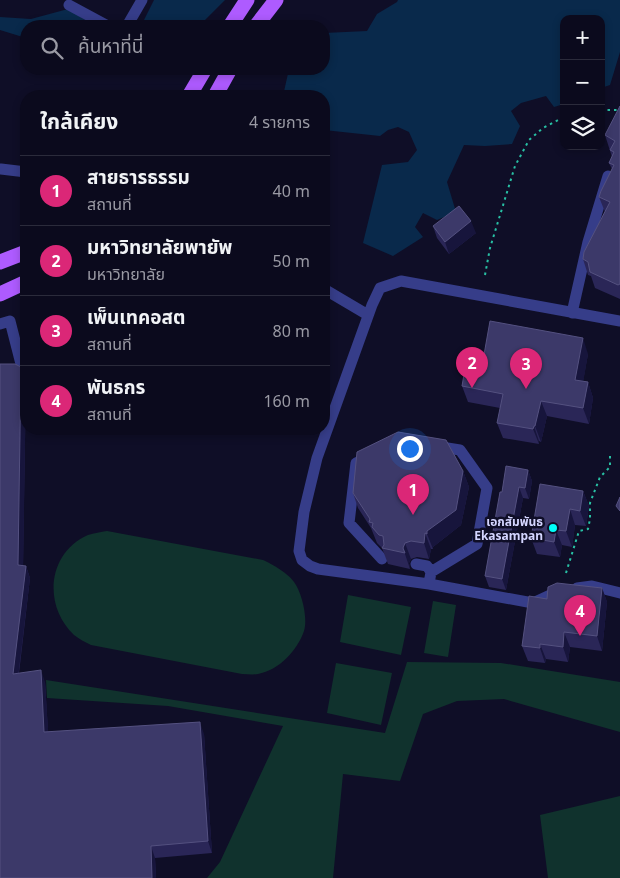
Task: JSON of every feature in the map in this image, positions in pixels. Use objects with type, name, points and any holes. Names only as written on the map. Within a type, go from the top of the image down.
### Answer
[{"type":"main road","points":[[234,20],[247,0]]},
{"type":"main road","points":[[261,20],[276,0]]},
{"type":"main road","points":[[193,90],[201,75]]},
{"type":"main road","points":[[218,90],[227,75]]},
{"type":"main road","points":[[0,262],[20,254]]},
{"type":"main road","points":[[0,294],[20,285]]},
{"type":"street","points":[[130,20],[142,0]]},
{"type":"street","points":[[69,5],[97,20]]},
{"type":"street","points":[[1,169],[20,171]]},
{"type":"street","points":[[572,313],[588,242],[608,176]]},
{"type":"street","points":[[330,420],[372,304],[380,288],[401,281],[620,321]]},
{"type":"street","points":[[330,293],[368,315]]},
{"type":"street","points":[[0,324],[10,321],[20,356]]},
{"type":"street","points":[[7,368],[20,370]]},
{"type":"street","points":[[324,435],[316,458],[304,512],[299,551],[302,560],[310,566],[318,569],[429,584],[533,603],[563,589],[592,586],[620,593]]},
{"type":"street","points":[[422,443],[460,450],[487,488],[477,544],[431,572]]},
{"type":"street","points":[[378,576],[384,559],[349,523],[356,463],[379,452]]},
{"type":"street","points":[[416,564],[427,566],[431,572],[429,584]]},
{"type":"path","points":[[605,110],[620,110]]},
{"type":"path","points":[[486,275],[490,248],[515,166],[529,140],[543,128],[560,119]]},
{"type":"path","points":[[566,573],[579,531],[588,530],[590,503],[600,477],[610,466],[610,454]]},
{"type":"green space","points":[[107,531],[263,560],[275,567],[292,579],[302,599],[305,626],[297,646],[280,664],[266,672],[242,674],[91,645],[80,639],[64,623],[57,610],[54,581],[57,567],[64,554],[74,543],[88,535]]},
{"type":"green space","points":[[348,595],[411,607],[401,655],[340,642]]},
{"type":"green space","points":[[433,601],[456,605],[448,657],[424,653]]},
{"type":"green space","points":[[407,662],[501,663],[620,682],[620,732],[504,699],[457,701],[423,714],[400,781],[343,774],[333,878],[207,878],[220,862],[283,726],[168,706],[47,698],[46,680],[385,733]]},
{"type":"green space","points":[[336,663],[392,673],[381,725],[327,713]]},
{"type":"green space","points":[[620,796],[620,878],[548,878],[540,815]]},
{"type":"water","points":[[154,0],[225,0],[205,20],[144,20]]},
{"type":"water","points":[[398,0],[620,0],[620,52],[610,85],[605,87],[605,15],[560,15],[560,105],[554,107],[546,96],[521,103],[511,111],[520,126],[512,144],[464,145],[447,182],[456,212],[437,220],[423,213],[415,227],[423,237],[393,256],[363,243],[382,165],[408,162],[417,150],[409,132],[398,127],[388,130],[380,136],[330,131],[330,90],[284,90],[288,75],[330,75],[330,33],[367,31],[377,14]]},
{"type":"water","points":[[68,9],[85,20],[20,20],[20,36],[0,30],[0,17],[31,19]]},
{"type":"building","points":[[620,106],[620,284],[618,285],[590,272],[588,262],[583,259],[584,252],[610,202],[599,197],[614,165],[609,163],[614,152],[610,150],[615,141],[605,135]]},
{"type":"building","points":[[459,206],[471,221],[445,242],[433,226]]},
{"type":"building","points":[[490,321],[583,338],[575,380],[588,382],[583,408],[541,401],[533,429],[497,423],[503,394],[462,386],[466,363],[482,366]]},
{"type":"building","points":[[0,364],[15,364],[20,366],[18,565],[26,566],[13,674],[41,670],[44,732],[200,722],[208,841],[151,846],[152,878],[0,878]]},
{"type":"building","points":[[398,432],[446,440],[463,471],[456,510],[427,531],[427,534],[425,533],[424,543],[411,541],[405,543],[403,548],[405,553],[382,548],[384,545],[383,536],[379,535],[372,527],[373,523],[369,522],[370,519],[353,493],[357,452]]},
{"type":"building","points":[[506,466],[528,470],[525,488],[519,487],[502,579],[485,576]]},
{"type":"building","points":[[540,484],[583,491],[580,511],[570,509],[566,531],[556,530],[554,542],[531,538]]},
{"type":"building","points":[[620,497],[620,511],[616,506]]},
{"type":"building","points":[[557,583],[602,588],[597,636],[564,632],[563,647],[540,644],[540,648],[522,646],[529,596],[547,599],[548,587]]},
{"type":"place","name":"มหาวิทยาลัยพายัพ","points":[[472,388]]},
{"type":"place","name":"เพ็นเทคอสต","points":[[526,389]]},
{"type":"place","name":"สายธารธรรม","points":[[413,515]]},
{"type":"place","name":"เอกสัมพันธ Ekasampan","points":[[553,528]]},
{"type":"place","name":"พันธกร","points":[[580,636]]}]
